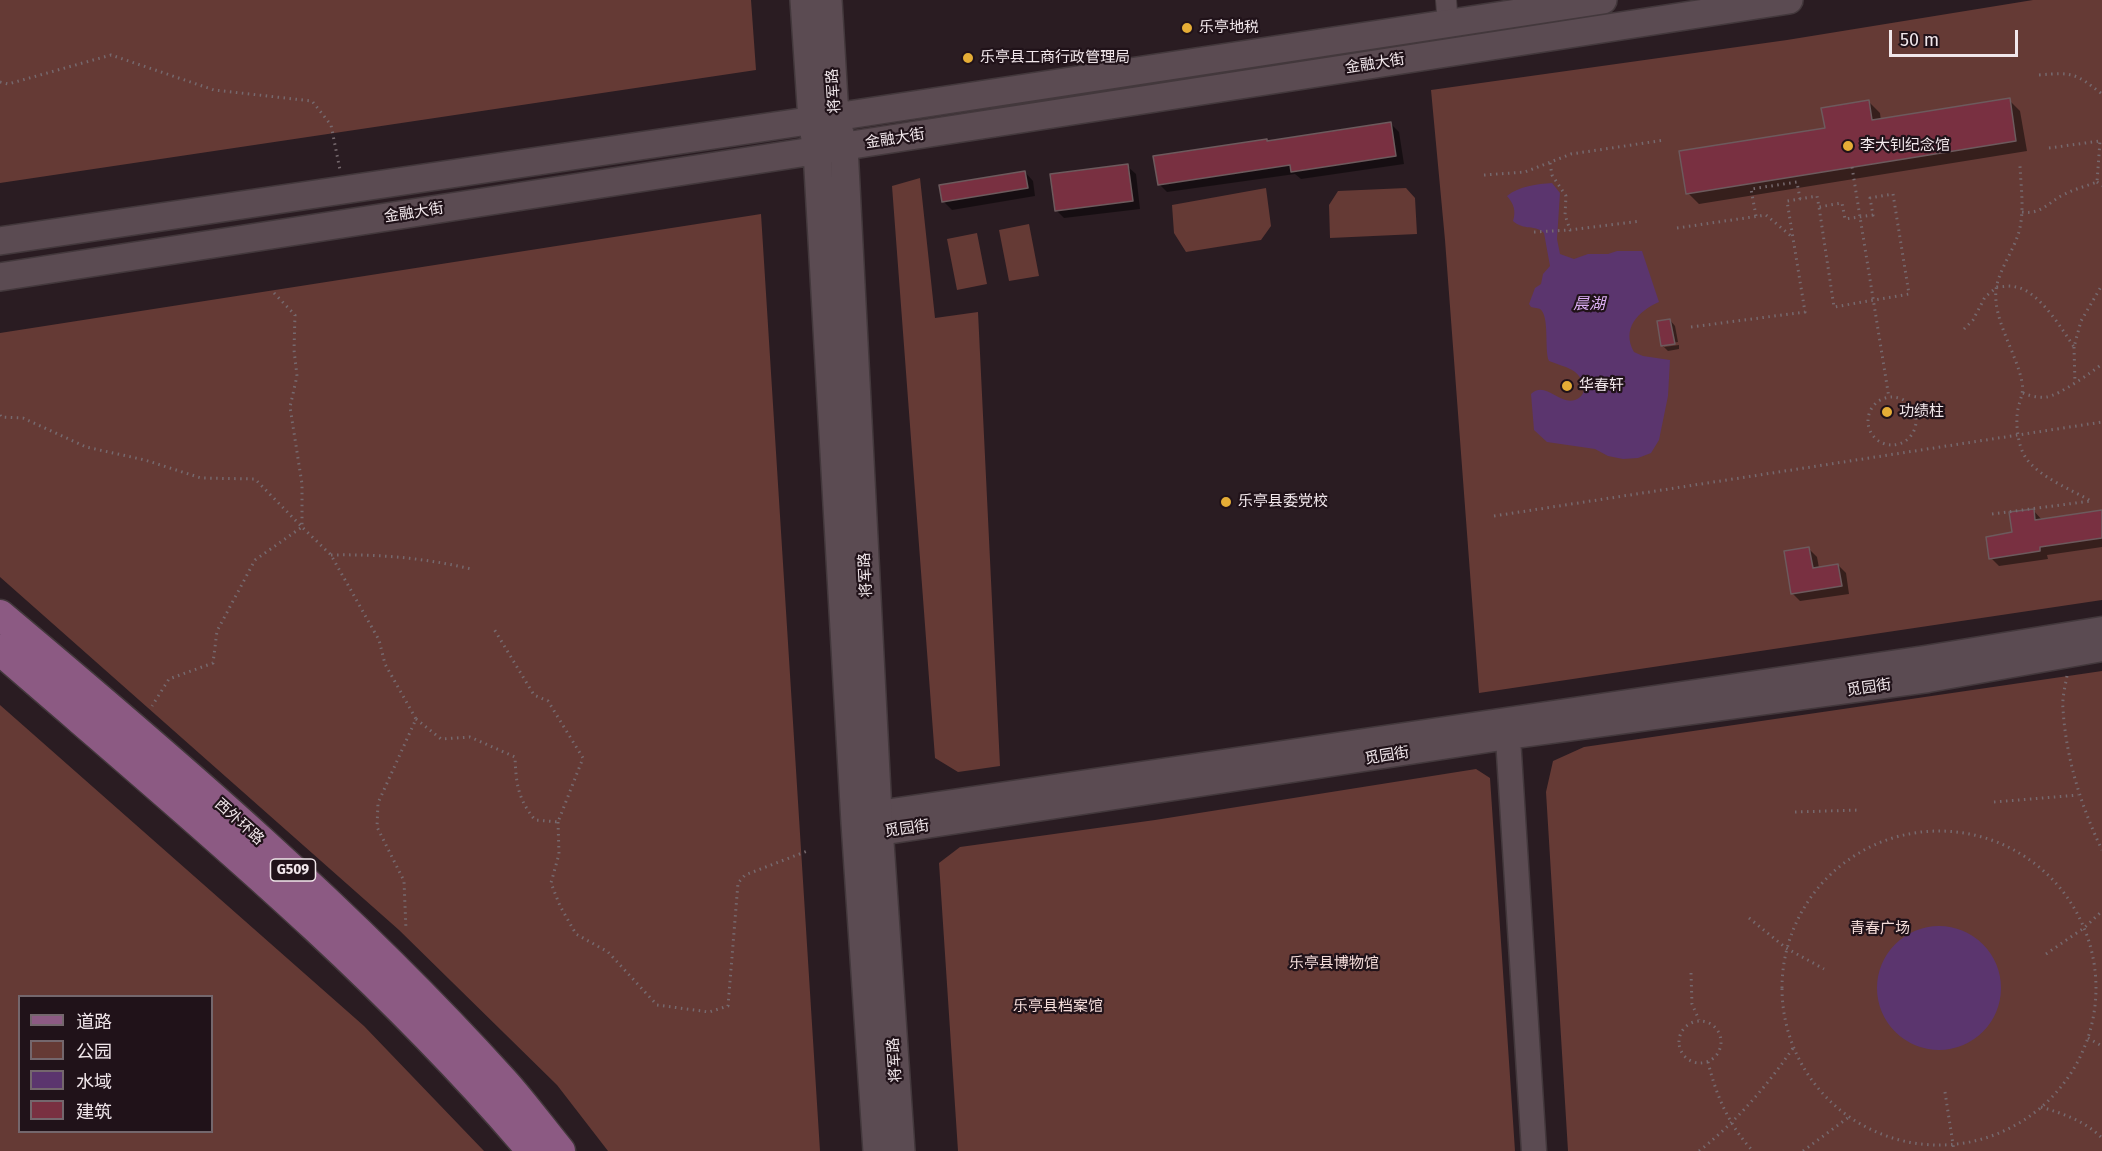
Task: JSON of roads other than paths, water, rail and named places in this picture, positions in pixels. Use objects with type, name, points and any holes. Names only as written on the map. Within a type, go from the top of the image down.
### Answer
[{"type":"main road","name":"将军路","points":[[804,0],[824,119],[844,147],[871,823],[877,1151]]},
{"type":"main road","name":"将军路","points":[[828,0],[824,119],[817,151],[871,823],[901,1151]]},
{"type":"main road","name":"金融大街","points":[[0,242],[824,119],[1447,12],[1603,0]]},
{"type":"main road","name":"金融大街","points":[[0,277],[1790,0]]},
{"type":"main road","name":"西外环路","points":[[0,615],[131,725],[332,905],[504,1082],[560,1151]]},
{"type":"main road","name":"西外环路","points":[[0,650],[236,855],[375,983],[487,1099],[532,1151]]},
{"type":"street","name":"觅园街","points":[[871,823],[1507,729],[2102,629]]},
{"type":"street","name":"觅园街","points":[[1507,729],[1929,680],[2102,649]]},
{"type":"street","points":[[1507,729],[1534,1151]]},
{"type":"water","name":"晨湖","points":[[1552,183],[1560,193],[1557,239],[1560,254],[1574,259],[1588,254],[1642,251],[1659,302],[1638,316],[1629,336],[1634,352],[1643,356],[1670,360],[1668,396],[1659,440],[1651,453],[1638,458],[1623,459],[1608,456],[1595,449],[1547,442],[1534,430],[1531,394],[1536,390],[1542,390],[1569,401],[1580,397],[1584,389],[1576,373],[1549,361],[1543,313],[1529,304],[1535,288],[1541,284],[1543,274],[1550,266],[1544,233],[1513,221],[1514,208],[1507,196],[1523,188]]},
{"type":"water","points":[[1939,926],[1963,931],[1983,944],[1996,964],[2001,988],[1996,1012],[1983,1032],[1963,1045],[1939,1050],[1915,1045],[1895,1032],[1882,1012],[1877,988],[1882,964],[1895,944],[1915,931]]},
{"type":"place","name":"乐亭地税","points":[[1187,28]]},
{"type":"place","name":"乐亭县工商行政管理局","points":[[968,58]]},
{"type":"place","name":"李大钊纪念馆","points":[[1848,146]]},
{"type":"place","name":"华春轩","points":[[1567,386]]},
{"type":"place","name":"功绩柱","points":[[1887,412]]},
{"type":"place","name":"乐亭县委党校","points":[[1226,502]]},
{"type":"park label","name":"青春广场","points":[[1880,929]]},
{"type":"park label","name":"乐亭县博物馆","points":[[1334,964]]},
{"type":"park label","name":"乐亭县档案馆","points":[[1058,1007]]}]
